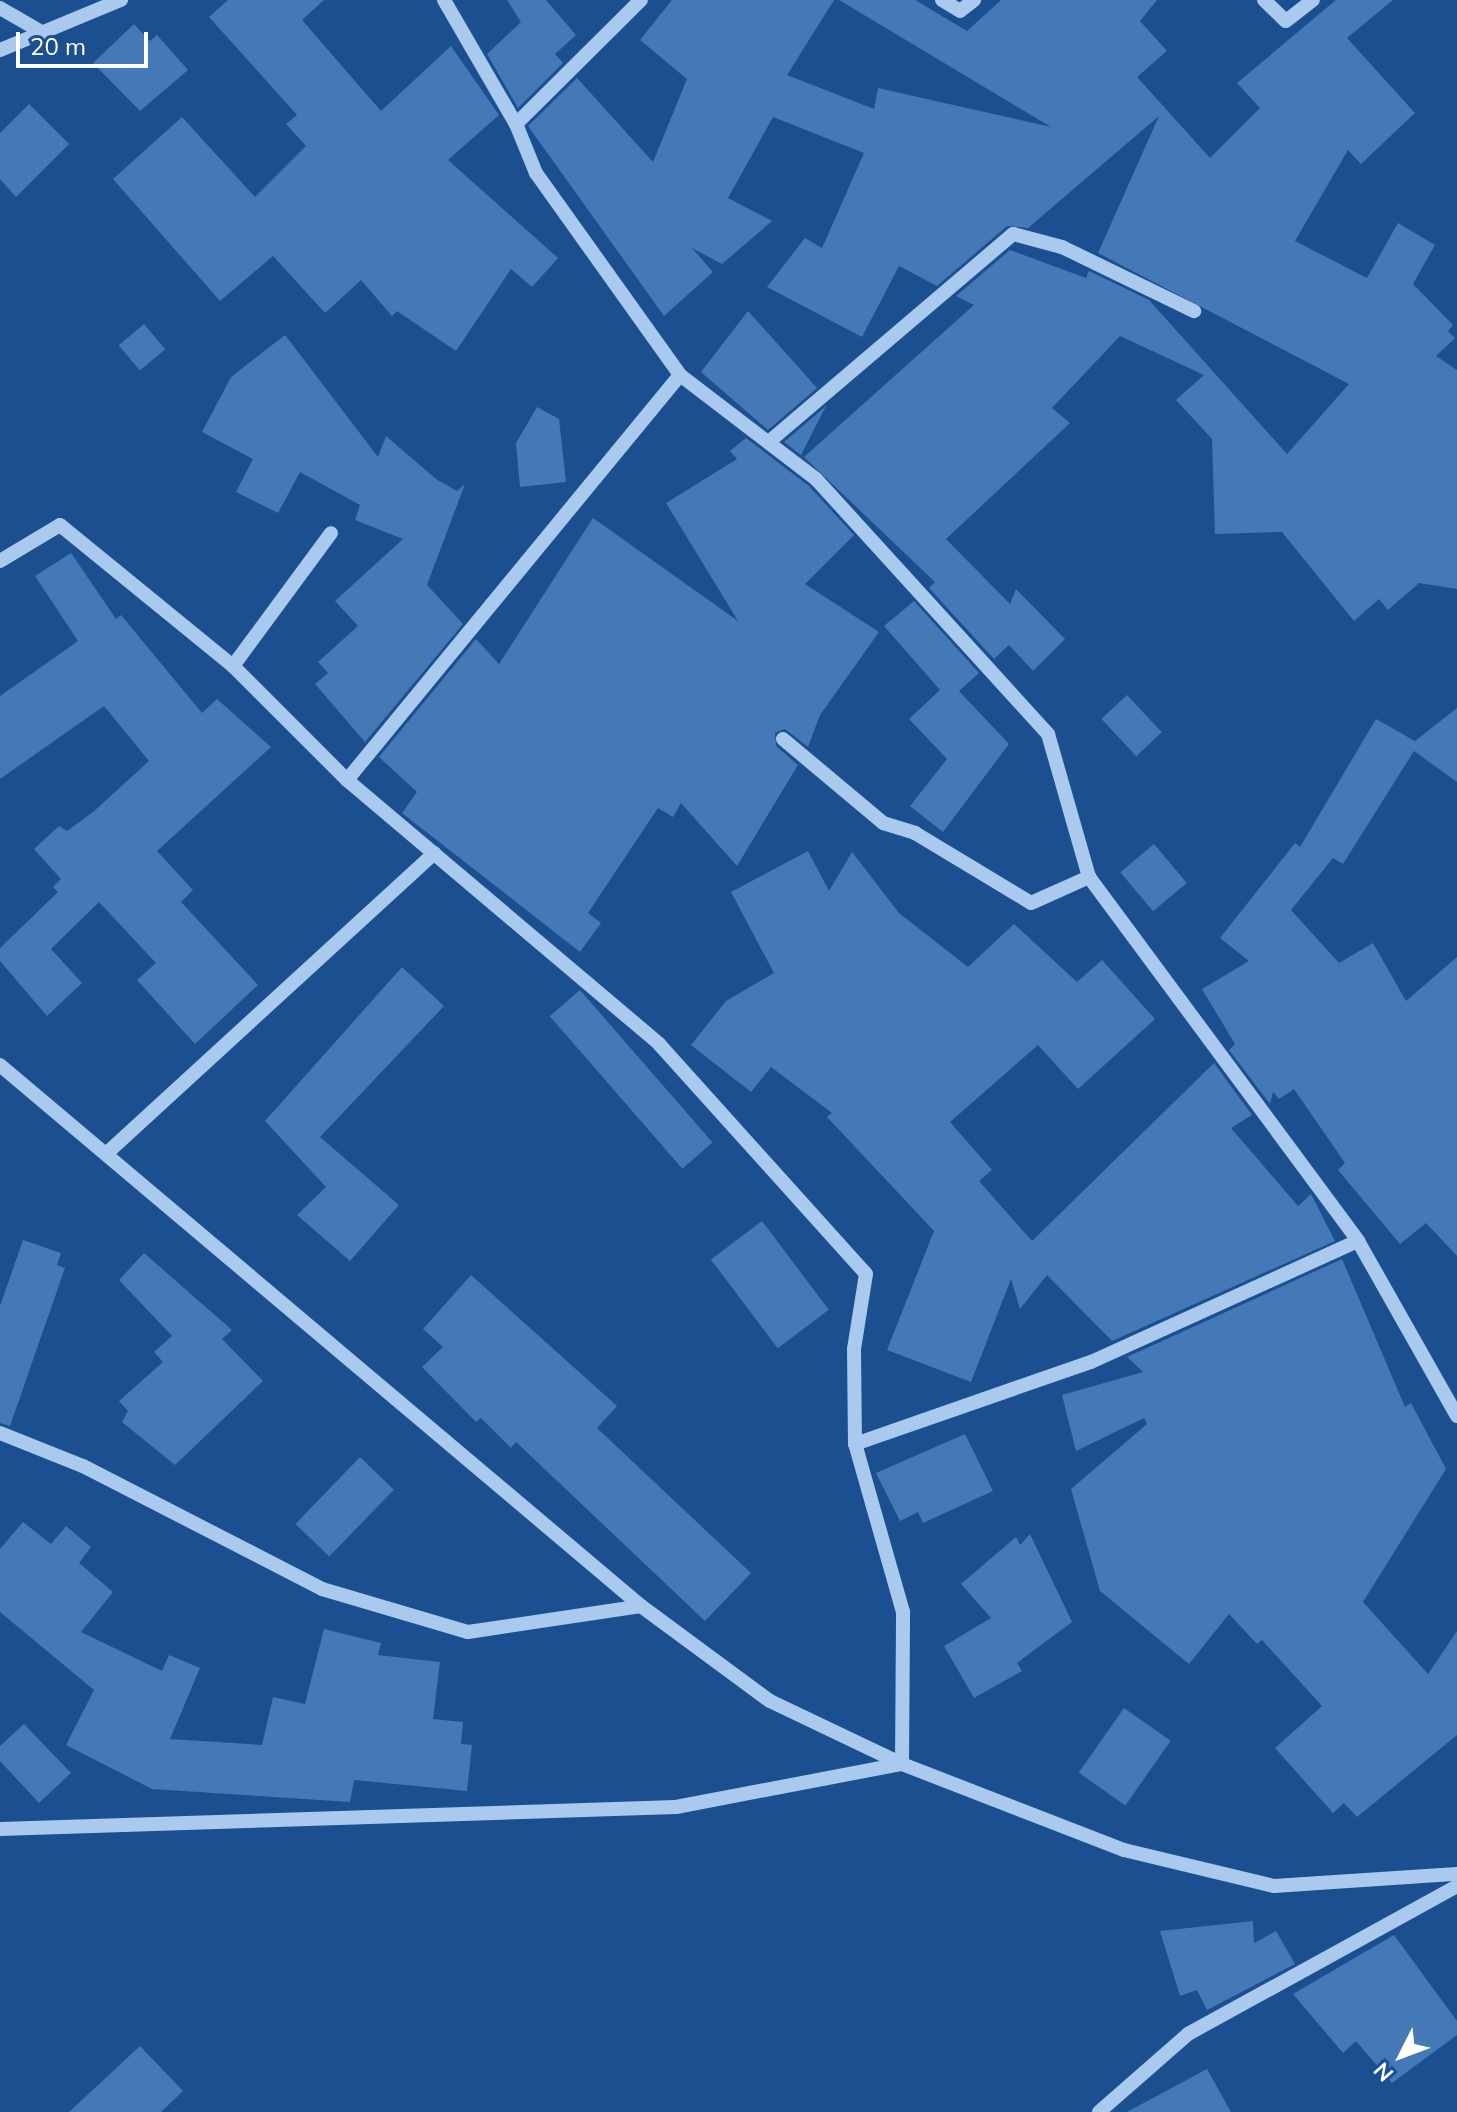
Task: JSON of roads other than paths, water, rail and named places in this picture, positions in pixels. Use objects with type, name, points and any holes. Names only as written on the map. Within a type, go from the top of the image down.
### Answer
[{"type":"street","points":[[0,50],[38,30],[121,0]]},
{"type":"street","points":[[444,0],[516,124],[544,185],[680,375],[771,440],[945,613],[1048,734],[1089,877],[1358,1241],[1457,1416]]},
{"type":"street","points":[[516,124],[641,0]]},
{"type":"street","points":[[942,0],[960,11],[974,0]]},
{"type":"street","points":[[1264,0],[1286,21],[1313,0]]},
{"type":"street","points":[[0,8],[38,30]]},
{"type":"street","points":[[771,440],[1013,234],[1062,247],[1194,311]]},
{"type":"street","points":[[347,780],[680,375]]},
{"type":"street","points":[[0,561],[60,525],[233,666],[347,780],[659,1044],[866,1274],[854,1349],[855,1444],[903,1612],[902,1764]]},
{"type":"street","points":[[233,666],[331,533]]},
{"type":"street","points":[[783,739],[883,823],[915,833],[1031,903],[1089,877]]},
{"type":"street","points":[[107,1153],[434,853]]},
{"type":"street","points":[[0,1065],[641,1606],[770,1701],[902,1764],[1124,1850],[1274,1886],[1457,1874]]},
{"type":"street","points":[[855,1444],[1091,1362],[1358,1241]]},
{"type":"street","points":[[0,1433],[83,1466],[322,1589],[468,1632],[641,1606]]},
{"type":"street","points":[[0,1829],[676,1807],[902,1764]]},
{"type":"street","points":[[1099,2112],[1188,2034],[1457,1886]]}]
